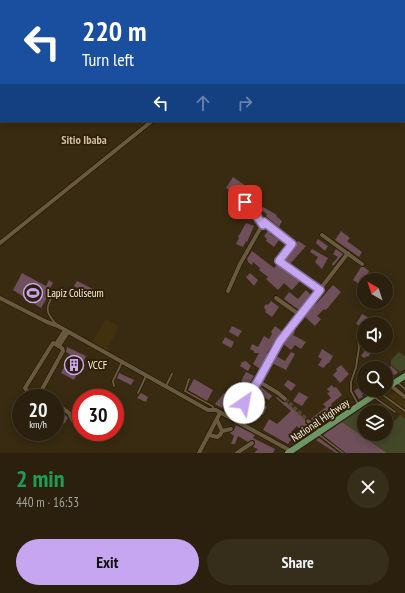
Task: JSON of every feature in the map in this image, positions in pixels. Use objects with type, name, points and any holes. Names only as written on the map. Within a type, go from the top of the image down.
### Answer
[{"type":"main road","points":[[393,383],[405,376]]},
{"type":"main road","name":"National Highway","points":[[359,405],[371,397]]},
{"type":"main road","name":"National Highway","points":[[290,452],[357,406]]},
{"type":"street","points":[[0,243],[151,122]]},
{"type":"street","points":[[228,291],[240,264],[264,222],[292,244],[279,261],[320,290]]},
{"type":"street","points":[[322,235],[362,264]]},
{"type":"street","points":[[244,403],[280,341],[348,254]]},
{"type":"street","points":[[0,298],[58,326],[208,410],[218,412],[237,421],[290,452]]},
{"type":"street","points":[[276,298],[300,315]]},
{"type":"street","points":[[57,345],[67,331]]},
{"type":"street","points":[[26,389],[51,344],[53,343],[62,348],[63,351],[42,389]]},
{"type":"street","points":[[258,381],[285,399]]},
{"type":"street","points":[[393,387],[405,397]]},
{"type":"street","points":[[64,409],[69,413],[72,419]]},
{"type":"street","points":[[199,453],[217,420],[218,412]]},
{"type":"street","points":[[217,420],[222,431]]},
{"type":"street","points":[[308,421],[318,432]]},
{"type":"street","points":[[209,435],[217,437],[222,431],[231,429]]},
{"type":"street","points":[[237,453],[252,443]]},
{"type":"lane","points":[[254,189],[245,202],[245,205],[255,214],[263,225]]},
{"type":"lane","points":[[55,291],[47,307],[48,313],[58,326]]},
{"type":"lane","points":[[358,353],[356,367],[351,382],[351,391],[359,405]]},
{"type":"lane","points":[[114,386],[113,381],[122,362]]},
{"type":"lane","points":[[166,387],[172,374]]},
{"type":"lane","points":[[138,393],[146,376]]},
{"type":"lane","points":[[189,379],[185,391],[212,406],[218,412]]},
{"type":"lane","points":[[393,386],[405,388]]},
{"type":"lane","points":[[374,397],[395,412]]},
{"type":"lane","points":[[388,397],[405,411]]},
{"type":"lane","points":[[318,432],[343,453]]},
{"type":"shaded area","points":[[106,319],[119,326],[107,351],[92,342]]},
{"type":"shaded area","points":[[396,390],[405,397],[405,419],[393,409],[393,405],[388,405],[381,399],[384,397],[393,397],[393,392]]},
{"type":"green space","points":[[399,352],[405,356],[405,369],[400,372],[393,367],[393,361],[391,360]]},
{"type":"green space","points":[[357,412],[357,432],[342,422]]},
{"type":"green space","points":[[400,415],[405,419],[405,453],[387,453],[370,441],[393,441],[393,423]]},
{"type":"building","points":[[233,177],[247,187],[240,197],[226,188]]},
{"type":"building","points":[[263,207],[277,215],[276,216],[282,221],[279,227],[266,216],[267,214],[261,210]]},
{"type":"building","points":[[246,223],[254,226],[247,242],[246,241],[243,247],[236,244],[239,238],[238,237]]},
{"type":"building","points":[[269,230],[272,232],[270,234],[279,240],[274,247],[266,241],[267,239],[264,236]]},
{"type":"building","points":[[341,231],[350,238],[347,241],[362,252],[359,257],[335,240]]},
{"type":"building","points":[[318,239],[328,246],[325,251],[317,244],[316,242]]},
{"type":"building","points":[[298,241],[306,246],[290,264],[284,260]]},
{"type":"building","points":[[312,249],[328,258],[322,269],[315,262],[318,257],[310,252]]},
{"type":"building","points":[[336,249],[343,254],[333,266],[332,264],[338,257],[333,254]]},
{"type":"building","points":[[252,251],[274,268],[278,264],[300,281],[292,290],[284,283],[278,290],[266,279],[268,277],[259,270],[260,268],[253,262],[252,265],[248,262],[247,259]]},
{"type":"building","points":[[361,267],[364,267],[369,271],[368,273],[357,273]]},
{"type":"building","name":"Lapiz Coliseum","points":[[22,273],[46,286],[49,280],[53,283],[41,308],[13,290]]},
{"type":"building","points":[[250,273],[258,280],[254,286],[246,277]]},
{"type":"building","points":[[357,274],[357,282],[353,280]]},
{"type":"building","points":[[77,281],[97,291],[94,297],[74,286]]},
{"type":"building","points":[[333,285],[341,292],[326,310],[324,309],[317,316],[321,319],[315,326],[304,316],[311,309],[310,308],[314,302],[316,304]]},
{"type":"building","points":[[306,290],[311,295],[299,310],[284,299],[289,292],[298,299]]},
{"type":"building","points":[[271,301],[279,307],[272,317],[265,312],[264,307]]},
{"type":"building","points":[[362,314],[367,317],[360,317]]},
{"type":"building","points":[[232,326],[242,331],[238,337],[229,332]]},
{"type":"building","points":[[275,326],[283,332],[276,341],[275,340],[260,369],[253,364],[259,353],[254,353],[254,351],[250,349],[252,344],[258,347],[264,336],[269,339]]},
{"type":"building","points":[[293,330],[295,332],[293,335],[306,342],[301,349],[295,345],[291,350],[283,344]]},
{"type":"building","points":[[225,337],[234,342],[231,348],[222,343]]},
{"type":"building","name":"VCCF","points":[[67,347],[86,356],[74,380],[61,373],[71,355],[66,352]]},
{"type":"building","points":[[322,349],[333,356],[329,363],[323,368],[318,365],[322,359],[318,357]]},
{"type":"building","points":[[291,352],[295,354],[286,370],[272,363],[276,356],[285,361]]},
{"type":"building","points":[[363,353],[371,353],[368,357],[367,356],[365,358],[361,356]]},
{"type":"building","points":[[246,361],[251,366],[248,371],[240,366],[242,362]]},
{"type":"building","points":[[341,365],[349,374],[340,383],[333,375],[337,371],[336,369]]},
{"type":"building","points":[[393,368],[398,372],[395,375],[393,374]]},
{"type":"building","points":[[246,372],[254,376],[244,392],[246,393],[241,401],[242,406],[247,405],[260,386],[272,396],[269,400],[264,397],[260,403],[267,407],[263,415],[256,411],[252,418],[246,415],[244,418],[224,404],[222,408],[215,404],[224,393],[235,400],[244,386],[245,383],[241,381]]},
{"type":"building","points":[[119,373],[134,380],[131,385],[117,378]]},
{"type":"building","points":[[194,379],[213,390],[207,401],[188,390]]},
{"type":"building","points":[[288,380],[296,385],[291,391],[284,385]]},
{"type":"building","points":[[332,385],[334,388],[336,387],[342,395],[331,404],[332,406],[328,409],[333,414],[318,425],[311,419],[326,407],[323,404],[331,398],[327,393],[330,392],[327,389]]},
{"type":"building","points":[[357,389],[357,396],[354,391]]},
{"type":"building","points":[[299,392],[308,397],[302,406],[293,401]]},
{"type":"building","points":[[141,393],[148,397],[146,402],[137,398]]},
{"type":"building","points":[[277,397],[283,402],[286,402],[305,419],[305,423],[312,429],[304,435],[297,426],[291,432],[295,434],[288,444],[263,430],[269,419],[277,424],[291,411],[276,398]]},
{"type":"building","points":[[64,414],[68,418],[64,424]]},
{"type":"building","points":[[342,422],[357,432],[357,441],[370,441],[387,453],[345,453],[323,435]]},
{"type":"building","points":[[236,425],[255,435],[253,438],[275,449],[273,453],[254,453],[258,449],[253,447],[255,441],[251,440],[248,442],[238,436],[235,444],[231,444],[234,436],[230,433],[234,430]]},
{"type":"building","points":[[319,438],[339,453],[336,453],[316,440]]},
{"type":"tunnel","points":[[285,399],[308,421]]},
{"type":"place","name":"Lapiz Coliseum","points":[[33,293]]},
{"type":"place","name":"VCCF","points":[[74,365]]},
{"type":"district","name":"Sitio Ibaba","points":[[84,140]]},
{"type":"route","points":[[244,403],[280,341],[320,290],[279,261],[292,244],[264,222],[263,225],[255,214],[246,207],[245,202]]}]
